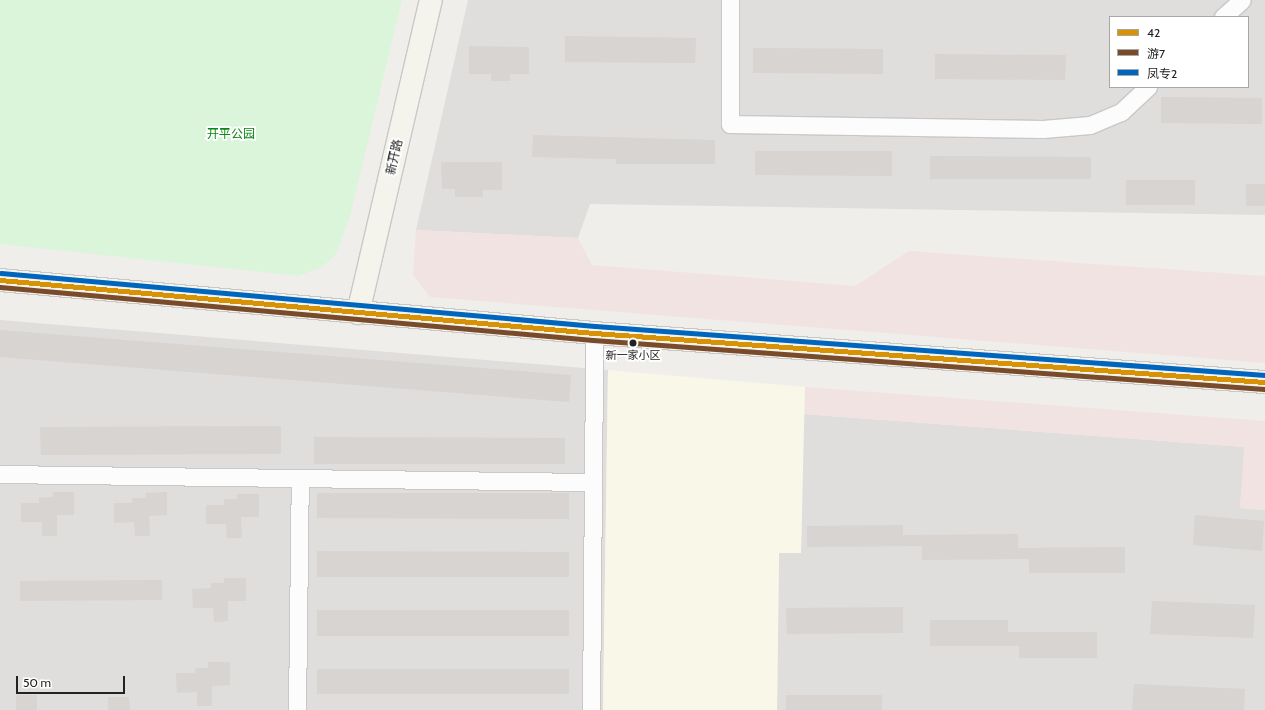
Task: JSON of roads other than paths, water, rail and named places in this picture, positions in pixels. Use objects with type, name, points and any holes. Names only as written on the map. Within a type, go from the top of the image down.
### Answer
[{"type":"main road","name":"新开路","points":[[358,313],[431,0]]},
{"type":"main road","points":[[0,280],[594,333],[1265,382]]},
{"type":"street","points":[[730,0],[730,124],[1043,129],[1074,126],[1116,115],[1147,88]]},
{"type":"street","points":[[1224,16],[1242,0]]},
{"type":"street","points":[[591,710],[591,482],[594,333]]},
{"type":"street","points":[[0,474],[591,482]]},
{"type":"street","points":[[297,710],[300,478]]},
{"type":"place","name":"新一家小区","points":[[633,343]]},
{"type":"park label","name":"开平公园","points":[[231,134]]}]
